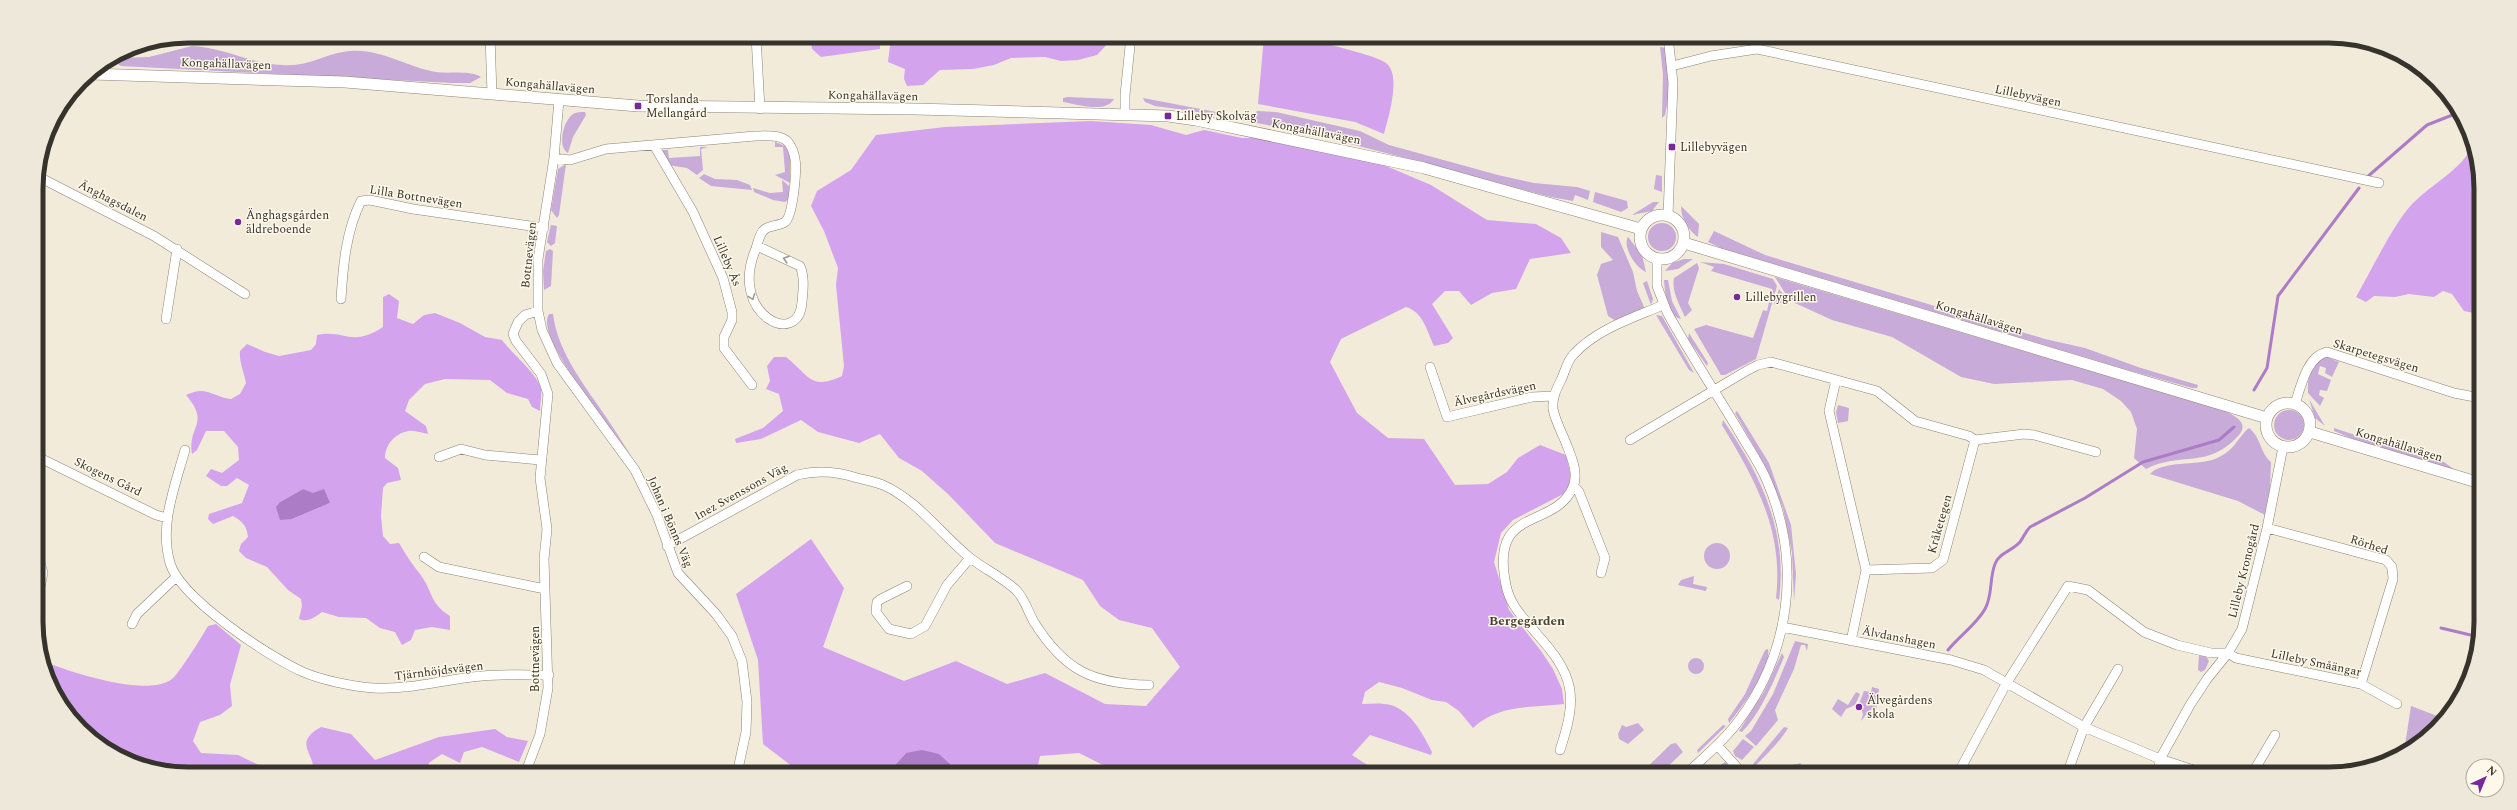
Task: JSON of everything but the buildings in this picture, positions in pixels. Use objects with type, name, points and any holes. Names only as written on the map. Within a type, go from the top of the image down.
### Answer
[{"type":"street","points":[[490,43],[492,94]]},
{"type":"street","points":[[756,43],[760,109]]},
{"type":"street","points":[[1125,115],[1124,95],[1130,43]]},
{"type":"street","points":[[1668,216],[1672,147],[1672,66],[1669,43]]},
{"type":"street","name":"Lillebyvägen","points":[[1672,66],[1712,56],[1757,49],[2379,183]]},
{"type":"street","name":"Kongahällavägen","points":[[101,72],[283,79],[638,106],[760,109],[915,109],[1125,115],[1196,120],[1372,156],[1440,172],[1641,229]]},
{"type":"street","name":"Bottnevägen","points":[[528,767],[540,734],[549,675],[544,559],[547,530],[540,478],[540,460],[548,411],[548,394],[542,374],[516,341],[514,328],[522,318],[531,311],[538,311],[538,259],[554,158],[559,100]]},
{"type":"street","name":"Lilleby Ås","points":[[554,158],[570,160],[606,149],[655,146],[755,136],[776,136],[788,142],[796,160],[790,216],[785,222],[764,230],[757,246],[748,275],[751,296],[767,318],[782,325],[790,323],[797,319],[801,313],[803,280],[800,266],[757,246]]},
{"type":"street","name":"Lilleby Ås","points":[[655,146],[693,212],[723,278],[732,312],[732,320],[724,337],[724,348],[752,386]]},
{"type":"street","name":"Änghagsdalen","points":[[43,179],[177,249],[245,294]]},
{"type":"street","name":"Lilla Bottnevägen","points":[[341,299],[343,264],[351,228],[361,201],[370,200],[413,209],[544,228]]},
{"type":"street","points":[[1668,216],[1682,226],[1684,243],[1674,257],[1657,259],[1644,250],[1640,240],[1641,229],[1652,217],[1668,216]]},
{"type":"street","name":"Kongahällavägen","points":[[1684,243],[2267,418]]},
{"type":"street","points":[[166,319],[177,249]]},
{"type":"street","points":[[1657,259],[1657,286],[1664,305],[1759,464],[1780,516],[1787,560],[1787,593],[1782,627],[1771,665],[1760,688],[1737,724],[1693,767]]},
{"type":"street","name":"Älvegårdsvägen","points":[[1601,572],[1605,558],[1579,492],[1574,486],[1574,462],[1553,410],[1553,396],[1573,354],[1607,329],[1664,305]]},
{"type":"street","name":"Johan i Bönns Väg","points":[[538,311],[549,348],[568,379],[606,427],[634,470],[657,515],[678,573],[725,624],[732,636],[742,661],[746,687],[746,732],[738,767]]},
{"type":"street","name":"Skarpetegsvägen","points":[[2295,404],[2310,364],[2316,356],[2327,352],[2454,393],[2474,397]]},
{"type":"street","points":[[1630,440],[1758,365],[1772,362],[1878,391],[1915,421],[1969,436],[1974,440],[2024,434],[2034,435],[2096,452]]},
{"type":"street","name":"Älvegårdsvägen","points":[[1430,367],[1447,417],[1532,397],[1553,396]]},
{"type":"street","points":[[1836,380],[1829,411],[1866,570],[1851,641]]},
{"type":"street","points":[[2295,404],[2308,415],[2310,432],[2299,445],[2283,447],[2275,443],[2268,436],[2266,427],[2267,418],[2278,405],[2295,404]]},
{"type":"street","name":"Kongahällavägen","points":[[2310,432],[2474,481]]},
{"type":"street","name":"Kråketegen","points":[[1866,570],[1932,568],[1943,560],[1974,440]]},
{"type":"street","name":"Lilleby Kronogård","points":[[2159,767],[2160,759],[2190,705],[2207,679],[2228,653],[2242,629],[2267,528],[2283,447]]},
{"type":"street","points":[[439,457],[461,449],[486,455],[540,460]]},
{"type":"street","name":"Tjärnhöjdsvägen","points":[[185,450],[167,518],[166,532],[170,562],[176,577],[229,627],[265,651],[304,673],[372,688],[397,689],[482,676],[549,675]]},
{"type":"street","name":"Skogens Gård","points":[[43,459],[156,515],[167,518]]},
{"type":"street","name":"Inez Svenssons Väg","points":[[667,546],[797,475],[821,471],[840,473],[883,485],[924,514],[970,558],[1017,591],[1044,637],[1056,653],[1070,665],[1086,676],[1107,682],[1149,685]]},
{"type":"street","points":[[1560,750],[1572,705],[1569,682],[1563,667],[1537,633],[1518,614],[1510,600],[1503,562],[1506,544],[1511,532],[1521,524],[1557,505],[1568,495],[1574,486]]},
{"type":"street","name":"Rörhed","points":[[2267,528],[2386,560],[2392,567],[2393,579],[2361,684]]},
{"type":"street","points":[[424,557],[440,567],[545,589]]},
{"type":"street","points":[[907,586],[877,602],[876,612],[889,629],[911,634],[925,626],[947,586],[970,558]]},
{"type":"street","points":[[132,624],[138,614],[176,577]]},
{"type":"street","name":"Lilleby Småängar","points":[[2006,684],[2068,586],[2088,590],[2144,632],[2177,645],[2211,653],[2228,653],[2236,658],[2361,684],[2397,704]]},
{"type":"street","name":"Älvdanshagen","points":[[1782,627],[1951,660],[1984,670],[2006,684],[2084,727],[2160,759],[2185,767]]},
{"type":"street","points":[[2070,767],[2084,727],[2118,669]]},
{"type":"street","points":[[1962,766],[2006,684]]},
{"type":"street","points":[[2256,767],[2275,735]]},
{"type":"street","points":[[1717,745],[1737,767]]},
{"type":"shaded area","points":[[811,43],[880,43],[880,49],[821,57],[812,49]]},
{"type":"shaded area","points":[[888,43],[1108,43],[1097,55],[1078,60],[1061,61],[1045,57],[1011,58],[994,65],[973,69],[940,70],[923,85],[907,86],[904,79],[905,69],[888,62],[890,46]]},
{"type":"shaded area","points":[[1263,43],[1324,43],[1381,60],[1391,69],[1393,77],[1391,108],[1384,134],[1355,122],[1258,104]]},
{"type":"shaded area","points":[[192,46],[215,49],[259,62],[292,65],[310,62],[341,52],[361,51],[383,55],[425,70],[441,73],[465,73],[481,77],[470,83],[452,83],[121,66],[115,62],[125,58],[149,57]]},
{"type":"shaded area","points":[[1660,47],[1666,48],[1669,95],[1665,115],[1662,118],[1663,74]]},
{"type":"shaded area","points":[[1063,98],[1114,99],[1110,104],[1104,106],[1090,107],[1063,102]]},
{"type":"shaded area","points":[[1143,98],[1232,115],[1248,112],[1249,119],[1257,111],[1276,112],[1360,131],[1389,145],[1498,175],[1534,183],[1577,187],[1590,191],[1588,200],[1575,195],[1573,201],[1551,197],[1305,133],[1205,113],[1155,106],[1145,102]]},
{"type":"shaded area","points":[[585,112],[586,115],[573,137],[568,153],[565,150],[562,140],[566,122],[573,114]]},
{"type":"shaded area","points":[[1091,121],[1151,125],[1186,135],[1204,130],[1242,138],[1274,138],[1379,163],[1431,185],[1487,220],[1536,224],[1561,238],[1571,253],[1530,259],[1516,289],[1492,293],[1471,305],[1459,291],[1445,291],[1432,304],[1453,338],[1448,343],[1434,346],[1427,328],[1417,313],[1406,307],[1341,339],[1330,362],[1357,413],[1388,438],[1424,439],[1455,485],[1488,484],[1507,472],[1518,458],[1540,445],[1566,455],[1571,477],[1567,492],[1513,520],[1501,533],[1494,562],[1509,610],[1553,669],[1562,689],[1564,704],[1516,708],[1504,711],[1483,720],[1473,728],[1459,711],[1446,702],[1432,700],[1402,688],[1379,682],[1365,692],[1362,704],[1384,704],[1400,709],[1414,722],[1432,752],[1431,755],[1370,735],[1352,755],[1370,767],[1107,767],[1079,753],[1040,756],[1038,767],[950,767],[950,765],[906,753],[893,767],[793,767],[763,744],[758,660],[736,594],[811,539],[844,588],[823,647],[904,681],[956,661],[1007,684],[1045,673],[1105,704],[1146,706],[1180,667],[1152,628],[1119,620],[1100,606],[1083,580],[995,543],[949,495],[922,471],[899,458],[880,434],[859,443],[818,432],[801,420],[761,439],[736,443],[735,439],[763,428],[783,411],[779,394],[766,389],[770,381],[767,366],[774,357],[786,357],[805,375],[816,381],[823,382],[842,376],[844,366],[836,285],[838,268],[824,231],[811,206],[817,191],[851,170],[876,135],[945,127]]},
{"type":"shaded area","points":[[775,142],[785,146],[790,156],[790,183],[775,175],[785,172],[783,147],[775,147]]},
{"type":"shaded area","points":[[700,147],[708,147],[701,149],[703,170],[697,175],[687,168],[668,165],[661,152],[663,150],[668,150],[669,158],[700,156]]},
{"type":"shaded area","points":[[2469,152],[2474,178],[2474,313],[2464,311],[2452,294],[2443,291],[2434,297],[2409,294],[2395,297],[2374,296],[2366,302],[2356,297],[2387,241],[2407,210],[2423,194],[2458,166]]},
{"type":"shaded area","points":[[566,164],[559,215],[557,218],[551,210],[558,169]]},
{"type":"shaded area","points":[[704,174],[715,179],[737,180],[750,185],[752,190],[711,186],[699,178]]},
{"type":"shaded area","points":[[1656,175],[1662,176],[1662,192],[1654,189]]},
{"type":"shaded area","points":[[782,180],[789,186],[789,199],[785,202],[773,200],[754,192],[753,188],[770,193],[783,192]]},
{"type":"shaded area","points":[[1595,192],[1627,201],[1628,208],[1621,212],[1593,202]]},
{"type":"shaded area","points":[[1653,202],[1659,202],[1652,211],[1632,215]]},
{"type":"shaded area","points":[[1681,206],[1699,224],[1698,237],[1691,231],[1686,223],[1682,215]]},
{"type":"shaded area","points":[[1662,223],[1668,224],[1672,227],[1675,231],[1675,243],[1672,247],[1668,250],[1662,251],[1656,250],[1652,247],[1649,243],[1648,237],[1649,231],[1652,227],[1656,224]]},
{"type":"shaded area","points":[[551,225],[557,226],[555,243],[551,246],[547,242]]},
{"type":"shaded area","points":[[1714,231],[1765,255],[2045,339],[2085,348],[2141,368],[2198,385],[2197,388],[2192,388],[2128,370],[1721,248],[1708,242]]},
{"type":"shaded area","points":[[1601,232],[1618,237],[1633,272],[1637,291],[1645,309],[1616,321],[1608,316],[1597,275],[1601,264],[1613,260],[1601,247]]},
{"type":"shaded area","points":[[1628,237],[1642,255],[1646,272],[1634,262],[1631,257],[1627,246]]},
{"type":"shaded area","points":[[550,249],[553,251],[551,286],[544,290],[543,271],[546,251]]},
{"type":"shaded area","points":[[1684,259],[1693,259],[1678,269],[1665,271],[1672,263]]},
{"type":"shaded area","points":[[1700,262],[1724,264],[1773,279],[1777,286],[1756,359],[1725,375],[1721,375],[1694,329],[1706,325],[1753,338],[1763,310],[1767,311],[1772,289],[1711,271],[1714,267]]},
{"type":"shaded area","points":[[1697,263],[1699,268],[1688,303],[1692,310],[1685,317],[1675,293],[1673,283],[1674,278]]},
{"type":"shaded area","points":[[1775,277],[2223,410],[2239,420],[2243,426],[2242,430],[2228,446],[2216,453],[2171,461],[2146,469],[2134,458],[2137,429],[2131,412],[2121,401],[2103,389],[2072,380],[1994,384],[1961,377],[1892,337],[1832,320],[1795,303],[1785,293]]},
{"type":"shaded area","points":[[1664,280],[1668,280],[1672,301],[1681,319],[1676,317],[1670,309],[1666,297]]},
{"type":"shaded area","points":[[1647,281],[1653,299],[1651,305],[1643,283]]},
{"type":"shaded area","points":[[1779,289],[1788,300],[1776,305],[1774,304]]},
{"type":"shaded area","points":[[389,294],[399,301],[397,318],[413,324],[424,315],[435,313],[460,323],[485,337],[502,340],[530,370],[539,383],[541,389],[540,411],[532,407],[528,399],[507,393],[490,380],[445,379],[425,384],[409,400],[405,411],[426,426],[428,434],[409,431],[399,434],[389,444],[385,453],[385,458],[398,468],[401,480],[387,483],[383,488],[381,516],[383,536],[390,544],[399,543],[424,580],[438,606],[450,616],[450,630],[432,627],[415,630],[411,640],[402,645],[395,632],[380,628],[366,618],[339,617],[322,612],[308,620],[299,619],[302,606],[301,599],[288,590],[267,567],[246,558],[239,551],[241,544],[248,537],[245,527],[241,522],[233,516],[213,524],[208,519],[209,514],[242,503],[249,485],[237,478],[227,486],[221,486],[206,476],[211,469],[222,473],[239,460],[238,447],[224,431],[206,431],[197,450],[192,454],[192,437],[198,419],[193,405],[186,395],[193,392],[204,391],[231,399],[240,394],[246,383],[241,363],[240,351],[247,344],[279,356],[311,350],[316,344],[317,335],[335,334],[355,337],[372,333],[383,327],[383,297]],"holes":[[[303,489],[330,503],[292,519],[280,502]]]},
{"type":"shaded area","points":[[549,314],[553,314],[556,329],[567,358],[631,456],[564,363],[553,343],[547,326]]},
{"type":"shaded area","points":[[1656,315],[1662,316],[1694,373],[1689,370]]},
{"type":"shaded area","points":[[1689,333],[1708,363],[1707,366],[1688,339]]},
{"type":"shaded area","points":[[2327,357],[2339,362],[2332,377],[2325,373],[2326,368],[2320,366],[2318,374],[2331,380],[2327,391],[2320,390],[2319,395],[2324,398],[2320,406],[2308,393],[2308,382],[2311,371],[2317,362]]},
{"type":"shaded area","points":[[2309,399],[2325,426],[2315,418]]},
{"type":"shaded area","points":[[1838,405],[1849,408],[1848,421],[1838,423],[1836,412]]},
{"type":"shaded area","points":[[2289,410],[2299,415],[2304,425],[2299,435],[2289,440],[2279,435],[2274,425],[2279,415]]},
{"type":"shaded area","points":[[1737,411],[1769,463],[1791,525],[1796,574],[1794,602],[1792,553],[1783,508],[1765,466],[1735,413]]},
{"type":"shaded area","points":[[1723,420],[1749,462],[1769,505],[1779,550],[1781,575],[1779,600],[1776,598],[1776,550],[1771,528],[1756,486],[1722,425]]},
{"type":"shaded area","points":[[2249,428],[2256,436],[2267,458],[2271,462],[2270,490],[2265,515],[2238,501],[2150,474],[2163,467],[2208,461],[2222,456],[2232,448]]},
{"type":"shaded area","points":[[2334,428],[2412,454],[2444,462],[2455,470],[2353,439],[2334,431]]},
{"type":"shaded area","points":[[631,456],[657,504],[668,533],[646,484]]},
{"type":"shaded area","points":[[303,489],[313,493],[324,489],[330,503],[292,519],[280,520],[276,507],[280,502]]},
{"type":"shaded area","points":[[1717,543],[1726,547],[1730,556],[1726,565],[1717,569],[1708,565],[1704,556],[1708,547]]},
{"type":"shaded area","points":[[1694,576],[1693,584],[1707,587],[1706,591],[1678,585],[1681,580]]},
{"type":"shaded area","points":[[216,624],[241,645],[230,685],[232,706],[220,715],[200,722],[193,741],[201,753],[238,755],[263,767],[169,766],[132,756],[115,748],[85,725],[67,703],[54,678],[49,663],[89,677],[128,685],[145,686],[160,684],[172,679],[175,676],[208,626]]},
{"type":"shaded area","points":[[1795,641],[1808,644],[1807,651],[1805,645],[1801,645],[1794,669],[1775,710],[1778,720],[1756,746],[1745,736],[1751,731],[1773,694]]},
{"type":"shaded area","points":[[1768,649],[1768,657],[1761,677],[1748,698],[1729,723],[1728,719],[1745,694],[1765,650]]},
{"type":"shaded area","points":[[1782,653],[1784,657],[1761,706],[1742,732],[1739,731],[1764,692]]},
{"type":"shaded area","points":[[2199,655],[2206,656],[2209,661],[2205,670],[2201,672],[2198,670]]},
{"type":"shaded area","points":[[1696,658],[1702,660],[1704,666],[1702,672],[1696,674],[1690,672],[1688,666],[1690,660]]},
{"type":"shaded area","points":[[1872,687],[1879,689],[1876,710],[1870,710],[1861,721],[1863,714],[1859,704],[1864,691],[1871,692]]},
{"type":"shaded area","points":[[1856,692],[1860,694],[1855,705],[1846,709],[1841,717],[1832,709],[1838,699],[1848,705]]},
{"type":"shaded area","points":[[2411,706],[2439,717],[2432,725],[2405,746]]},
{"type":"shaded area","points":[[1638,723],[1644,730],[1628,744],[1619,739],[1618,734],[1622,725],[1626,727]]},
{"type":"shaded area","points":[[1723,725],[1726,726],[1698,753],[1697,750]]},
{"type":"shaded area","points":[[321,727],[351,734],[375,760],[439,737],[495,729],[507,737],[528,741],[519,762],[482,747],[464,752],[460,763],[442,754],[430,762],[426,767],[313,767],[306,744],[312,733]]},
{"type":"shaded area","points":[[1784,727],[1788,728],[1777,743],[1756,765],[1756,767],[1753,767],[1753,764]]},
{"type":"shaded area","points":[[1743,739],[1754,747],[1742,760],[1735,756],[1733,751]]},
{"type":"shaded area","points":[[1676,743],[1683,752],[1667,767],[1647,767],[1671,744]]},
{"type":"shaded area","points":[[922,750],[939,754],[951,765],[950,767],[893,767],[906,753]]},
{"type":"shaded area","points":[[1725,762],[1731,767],[1718,767]]},
{"type":"shaded area","points":[[1801,763],[1799,767],[1784,767]]},
{"type":"waterway","points":[[2366,178],[2427,125],[2454,114]]},
{"type":"waterway","points":[[2254,390],[2267,368],[2278,296],[2359,188]]},
{"type":"waterway","points":[[1948,650],[1977,620],[1985,609],[1989,598],[1993,570],[1997,560],[2020,542],[2030,527],[2085,498],[2143,462],[2219,440],[2234,427]]},
{"type":"waterway","points":[[2441,628],[2474,636]]},
{"type":"place","name":"Torslanda Mellangård","points":[[638,106]]},
{"type":"place","name":"Lilleby Skolväg","points":[[1168,116]]},
{"type":"place","name":"Lillebyvägen","points":[[1672,147]]},
{"type":"place","name":"Änghagsgården äldreboende","points":[[238,222]]},
{"type":"place","name":"Lillebygrillen","points":[[1737,297]]},
{"type":"place","name":"Älvegårdens skola","points":[[1859,707]]},
{"type":"district","name":"Bergegården","points":[[1527,621]]}]
